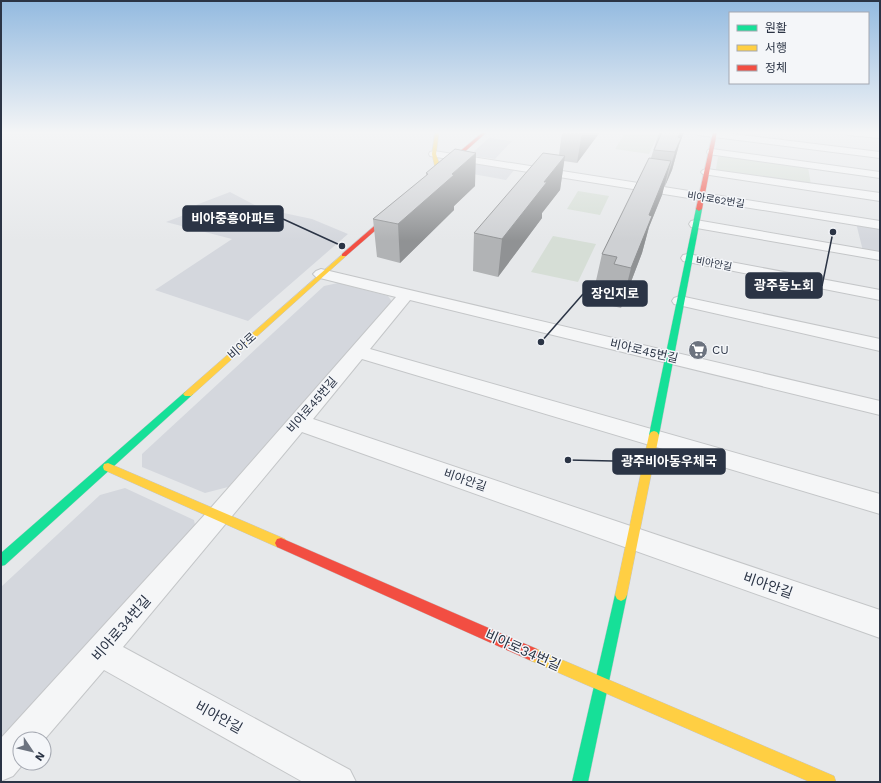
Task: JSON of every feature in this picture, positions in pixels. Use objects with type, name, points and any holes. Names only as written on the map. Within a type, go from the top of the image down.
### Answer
[{"type":"street","points":[[435,169],[436,174],[442,169]]},
{"type":"street","name":"비아로62번길","points":[[526,169],[880,225]]},
{"type":"street","name":"비아안길","points":[[580,782],[600,684],[633,538],[668,356],[708,169]]},
{"type":"street","points":[[833,169],[880,175]]},
{"type":"street","points":[[707,172],[880,197]]},
{"type":"street","name":"비아로","points":[[1,562],[322,274],[405,202]]},
{"type":"street","points":[[696,224],[880,256]]},
{"type":"street","name":"비아안길","points":[[688,258],[880,295]]},
{"type":"street","name":"비아로45번길","points":[[322,274],[880,408]]},
{"type":"street","name":"비아로45번길","points":[[218,516],[407,294]]},
{"type":"street","points":[[680,301],[880,345]]},
{"type":"street","points":[[359,352],[880,504]]},
{"type":"street","name":"비아안길","points":[[297,422],[880,624]]},
{"type":"street","name":"비아로34번길","points":[[108,467],[600,684],[828,782]]},
{"type":"street","name":"비아로34번길","points":[[30,731],[218,516]]},
{"type":"street","name":"비아안길","points":[[100,651],[338,782]]},
{"type":"street","points":[[1,764],[12,751]]},
{"type":"shaded area","points":[[460,169],[515,169],[506,180],[456,171]]},
{"type":"shaded area","points":[[716,169],[808,169],[811,185],[723,173]]},
{"type":"shaded area","points":[[578,191],[609,196],[600,215],[567,209]]},
{"type":"shaded area","points":[[230,192],[260,208],[312,219],[348,234],[248,321],[155,290],[232,239],[166,222],[202,208],[196,205]]},
{"type":"shaded area","points":[[856,223],[880,227],[880,253],[863,251]]},
{"type":"shaded area","points":[[553,236],[596,244],[578,282],[531,272]]},
{"type":"shaded area","points":[[338,283],[388,296],[393,303],[228,487],[205,493],[142,467],[142,454],[324,286]]},
{"type":"shaded area","points":[[125,488],[194,520],[196,530],[18,731],[12,731],[12,738],[1,750],[1,587],[100,495]]},
{"type":"building","points":[[431,169],[458,169],[452,174],[454,175],[398,224],[373,219],[428,174],[426,173]]},
{"type":"building","points":[[530,169],[555,169],[544,182],[547,182],[502,239],[474,233]]},
{"type":"building","points":[[644,169],[668,169],[649,215],[652,216],[631,268],[614,264],[617,257],[602,254]]},
{"type":"traffic: fast","points":[[654,435],[699,209]]},
{"type":"traffic: fast","points":[[1,561],[188,394]]},
{"type":"traffic: fast","points":[[580,782],[621,595]]},
{"type":"traffic: slow","points":[[188,394],[344,255]]},
{"type":"traffic: slow","points":[[621,595],[654,435]]},
{"type":"traffic: slow","points":[[108,467],[281,543]]},
{"type":"traffic: slow","points":[[532,654],[828,782]]},
{"type":"traffic: jam","points":[[699,209],[707,169]]},
{"type":"traffic: jam","points":[[344,255],[397,209]]},
{"type":"traffic: jam","points":[[281,543],[532,654]]},
{"type":"place","name":"광주동노회","points":[[833,232]]},
{"type":"place","name":"비아중흥아파트","points":[[342,246]]},
{"type":"place","name":"장인지로","points":[[541,342]]},
{"type":"place","name":"CU","points":[[698,350]]},
{"type":"place","name":"광주비아동우체국","points":[[568,460]]}]
